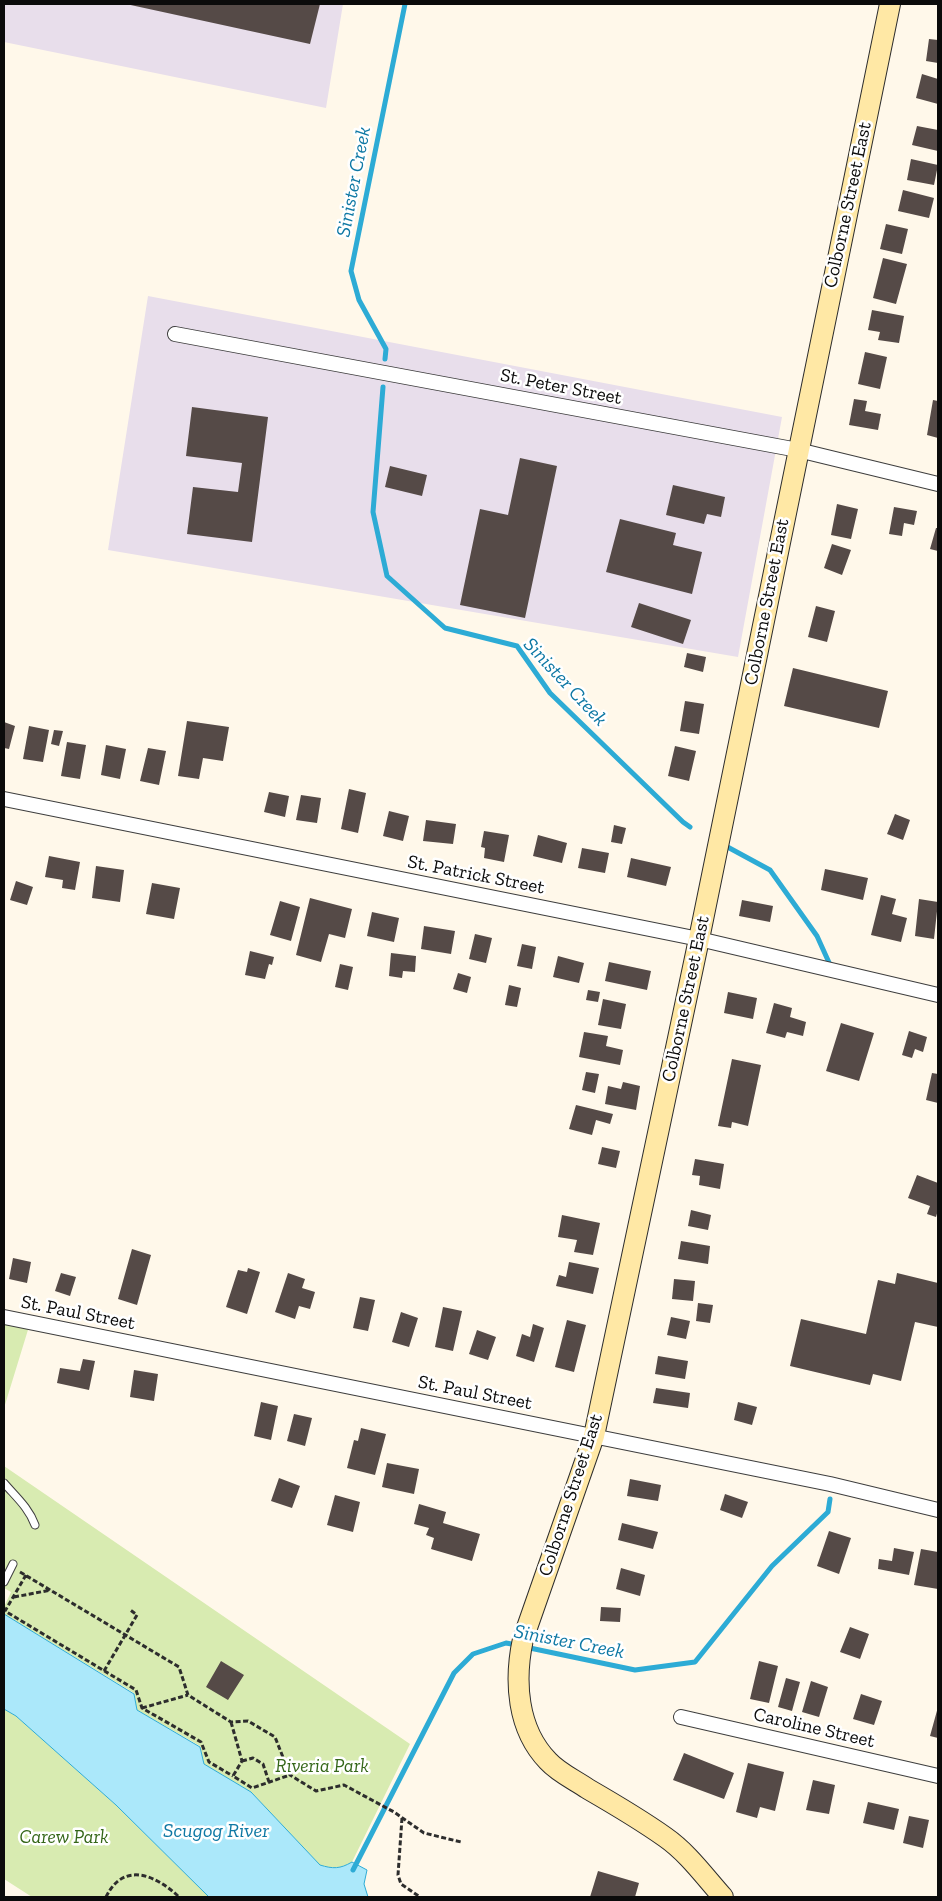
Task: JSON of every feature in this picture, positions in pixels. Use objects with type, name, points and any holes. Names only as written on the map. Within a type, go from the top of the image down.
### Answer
[{"type":"main road","name":"Colborne Street East","points":[[723,1897],[680,1848],[646,1824],[558,1770],[540,1751],[533,1739],[520,1707],[518,1682],[522,1646],[594,1436],[699,939],[890,4]]},
{"type":"street","name":"St. Peter Street","points":[[175,334],[798,450],[938,484]]},
{"type":"street","name":"St. Patrick Street","points":[[4,799],[699,939],[938,995]]},
{"type":"street","name":"St. Paul Street","points":[[4,1317],[830,1484],[938,1510]]},
{"type":"street","name":"Caroline Street","points":[[681,1717],[938,1776]]},
{"type":"lane","points":[[4,1483],[25,1506],[32,1516],[35,1525]]},
{"type":"lane","points":[[4,1582],[12,1566]]},
{"type":"path","points":[[12,1566],[180,1667],[188,1695],[231,1722],[248,1721],[275,1737],[290,1775],[316,1791],[344,1785],[394,1812],[424,1833],[461,1842]]},
{"type":"path","points":[[26,1575],[5,1611],[136,1690],[142,1708],[202,1742],[209,1762],[252,1788],[290,1775]]},
{"type":"path","points":[[13,1597],[51,1590]]},
{"type":"path","points":[[104,1671],[137,1615],[129,1609]]},
{"type":"path","points":[[142,1708],[188,1695]]},
{"type":"path","points":[[231,1722],[242,1761]]},
{"type":"path","points":[[233,1776],[242,1761],[253,1758],[263,1764],[269,1782]]},
{"type":"path","points":[[402,1818],[398,1875],[401,1884],[420,1897]]},
{"type":"path","points":[[106,1897],[119,1880],[140,1875],[154,1878],[179,1897]]},
{"type":"shaded area","points":[[4,4],[343,4],[326,108],[4,42]]},
{"type":"shaded area","points":[[148,296],[782,417],[738,657],[108,550]]},
{"type":"green space","points":[[4,1314],[31,1320],[4,1408]]},
{"type":"green space","name":"Riveria Park","points":[[4,1466],[410,1744],[352,1862],[336,1868],[320,1865],[251,1792],[204,1764],[200,1746],[137,1710],[134,1693],[4,1614],[4,1607],[11,1592],[4,1588]]},
{"type":"green space","name":"Carew Park","points":[[4,1709],[16,1716],[116,1805],[209,1897],[32,1897],[4,1879]]},
{"type":"water","name":"Scugog River","points":[[4,1614],[134,1694],[137,1710],[200,1747],[204,1764],[251,1792],[320,1865],[336,1868],[352,1862],[367,1870],[364,1884],[368,1897],[209,1897],[116,1805],[16,1716],[4,1709]]},
{"type":"building","points":[[126,4],[320,4],[310,44]]},
{"type":"building","points":[[929,39],[938,40],[938,63],[926,61]]},
{"type":"building","points":[[922,74],[938,79],[938,104],[916,98]]},
{"type":"building","points":[[917,126],[938,130],[938,151],[912,145]]},
{"type":"building","points":[[911,159],[938,165],[934,185],[907,180]]},
{"type":"building","points":[[903,190],[934,198],[929,218],[898,211]]},
{"type":"building","points":[[886,224],[908,229],[902,254],[880,249]]},
{"type":"building","points":[[883,258],[907,264],[896,304],[873,298]]},
{"type":"building","points":[[872,310],[904,316],[899,343],[878,340],[880,332],[868,330]]},
{"type":"building","points":[[865,352],[887,357],[880,389],[858,384]]},
{"type":"building","points":[[854,399],[867,401],[865,411],[881,414],[878,430],[849,425]]},
{"type":"building","points":[[933,400],[938,401],[938,438],[927,435]]},
{"type":"building","points":[[192,407],[268,417],[252,542],[187,534],[193,487],[238,492],[242,463],[186,456]]},
{"type":"building","points":[[520,458],[557,466],[525,618],[460,605],[480,509],[508,515]]},
{"type":"building","points":[[390,466],[427,475],[422,496],[385,487]]},
{"type":"building","points":[[673,485],[725,497],[721,517],[707,514],[704,524],[666,515]]},
{"type":"building","points":[[837,504],[858,509],[851,539],[831,535]]},
{"type":"building","points":[[894,507],[917,511],[914,525],[904,523],[902,536],[889,534]]},
{"type":"building","points":[[620,519],[676,533],[673,545],[702,552],[692,594],[606,572]]},
{"type":"building","points":[[936,528],[938,528],[938,551],[930,549]]},
{"type":"building","points":[[832,544],[851,550],[842,575],[824,568]]},
{"type":"building","points":[[639,603],[691,620],[683,644],[631,627]]},
{"type":"building","points":[[816,606],[835,611],[827,642],[808,637]]},
{"type":"building","points":[[687,653],[706,657],[703,672],[684,667]]},
{"type":"building","points":[[793,668],[888,691],[879,728],[784,706]]},
{"type":"building","points":[[685,701],[704,704],[699,734],[680,731]]},
{"type":"building","points":[[187,721],[229,727],[223,761],[203,758],[199,779],[178,776]]},
{"type":"building","points":[[4,722],[15,726],[9,749],[4,748]]},
{"type":"building","points":[[29,726],[49,730],[43,762],[23,759]]},
{"type":"building","points":[[54,730],[63,731],[59,746],[51,744]]},
{"type":"building","points":[[67,742],[86,745],[80,779],[61,776]]},
{"type":"building","points":[[106,745],[126,749],[120,779],[101,775]]},
{"type":"building","points":[[675,746],[696,751],[689,781],[668,776]]},
{"type":"building","points":[[148,748],[166,751],[159,785],[140,781]]},
{"type":"building","points":[[349,789],[366,793],[358,833],[341,829]]},
{"type":"building","points":[[269,792],[289,796],[285,817],[264,812]]},
{"type":"building","points":[[301,795],[321,798],[317,823],[296,820]]},
{"type":"building","points":[[389,811],[409,816],[403,841],[383,836]]},
{"type":"building","points":[[895,814],[910,820],[903,840],[887,834]]},
{"type":"building","points":[[426,820],[456,824],[453,844],[423,841]]},
{"type":"building","points":[[614,825],[626,828],[622,844],[611,842]]},
{"type":"building","points":[[484,831],[509,835],[504,862],[484,858],[485,848],[481,847]]},
{"type":"building","points":[[538,835],[567,843],[562,863],[533,856]]},
{"type":"building","points":[[582,848],[609,853],[605,873],[578,868]]},
{"type":"building","points":[[49,856],[80,862],[75,890],[62,888],[63,880],[45,877]]},
{"type":"building","points":[[631,858],[671,867],[666,886],[627,877]]},
{"type":"building","points":[[96,866],[124,870],[120,902],[92,898]]},
{"type":"building","points":[[825,869],[868,878],[863,900],[821,890]]},
{"type":"building","points":[[16,881],[33,887],[27,905],[10,900]]},
{"type":"building","points":[[152,883],[180,888],[174,919],[146,914]]},
{"type":"building","points":[[881,895],[896,899],[892,914],[907,918],[901,942],[871,935]]},
{"type":"building","points":[[310,898],[352,909],[345,938],[329,934],[321,962],[296,955]]},
{"type":"building","points":[[919,899],[938,902],[934,939],[915,936]]},
{"type":"building","points":[[742,900],[773,906],[770,922],[739,916]]},
{"type":"building","points":[[280,901],[300,907],[291,941],[270,935]]},
{"type":"building","points":[[372,912],[399,918],[394,942],[367,936]]},
{"type":"building","points":[[424,926],[455,931],[451,954],[421,949]]},
{"type":"building","points":[[475,934],[492,938],[486,963],[469,959]]},
{"type":"building","points":[[522,944],[536,947],[532,969],[517,966]]},
{"type":"building","points":[[250,951],[274,957],[272,965],[269,964],[265,979],[245,975]]},
{"type":"building","points":[[391,953],[416,956],[415,972],[403,971],[402,978],[389,976]]},
{"type":"building","points":[[558,956],[584,963],[579,983],[553,977]]},
{"type":"building","points":[[609,962],[651,971],[647,990],[605,981]]},
{"type":"building","points":[[340,964],[353,967],[348,990],[335,987]]},
{"type":"building","points":[[458,973],[471,977],[467,993],[453,989]]},
{"type":"building","points":[[509,985],[521,988],[517,1007],[505,1005]]},
{"type":"building","points":[[588,990],[600,992],[598,1002],[586,1000]]},
{"type":"building","points":[[728,992],[757,998],[753,1019],[724,1013]]},
{"type":"building","points":[[603,999],[626,1004],[621,1029],[598,1025]]},
{"type":"building","points":[[774,1003],[792,1008],[790,1017],[806,1022],[803,1036],[787,1032],[785,1038],[766,1033]]},
{"type":"building","points":[[841,1023],[874,1033],[859,1081],[826,1071]]},
{"type":"building","points":[[909,1031],[927,1037],[923,1052],[915,1049],[912,1058],[902,1055]]},
{"type":"building","points":[[584,1032],[608,1036],[606,1046],[623,1050],[620,1065],[579,1057]]},
{"type":"building","points":[[732,1059],[761,1065],[748,1126],[732,1122],[731,1128],[718,1126]]},
{"type":"building","points":[[586,1072],[599,1074],[595,1093],[582,1090]]},
{"type":"building","points":[[932,1073],[938,1074],[938,1103],[926,1100]]},
{"type":"building","points":[[623,1082],[640,1086],[636,1110],[605,1104],[608,1086],[621,1089]]},
{"type":"building","points":[[576,1105],[613,1114],[610,1124],[596,1120],[592,1135],[569,1129]]},
{"type":"building","points":[[602,1147],[620,1151],[616,1168],[598,1164]]},
{"type":"building","points":[[695,1159],[724,1164],[720,1189],[699,1185],[700,1176],[692,1175]]},
{"type":"building","points":[[917,1175],[938,1183],[938,1210],[936,1217],[927,1214],[930,1206],[908,1198]]},
{"type":"building","points":[[691,1210],[711,1215],[708,1230],[688,1226]]},
{"type":"building","points":[[562,1215],[600,1223],[593,1255],[574,1252],[577,1240],[558,1237]]},
{"type":"building","points":[[681,1241],[710,1246],[708,1264],[678,1259]]},
{"type":"building","points":[[132,1249],[151,1255],[137,1305],[118,1299]]},
{"type":"building","points":[[13,1258],[31,1262],[27,1283],[9,1279]]},
{"type":"building","points":[[569,1262],[599,1268],[593,1294],[556,1286],[559,1275],[566,1277]]},
{"type":"building","points":[[248,1268],[260,1272],[247,1314],[226,1307],[238,1270],[247,1272]]},
{"type":"building","points":[[61,1273],[76,1277],[70,1296],[55,1291]]},
{"type":"building","points":[[288,1273],[305,1279],[302,1288],[315,1292],[310,1309],[299,1306],[295,1319],[275,1312]]},
{"type":"building","points":[[897,1273],[938,1283],[938,1327],[915,1322],[901,1381],[873,1374],[870,1385],[790,1366],[801,1319],[866,1334],[878,1280],[895,1284]]},
{"type":"building","points":[[674,1279],[695,1281],[693,1301],[672,1299]]},
{"type":"building","points":[[360,1297],[375,1300],[368,1331],[353,1328]]},
{"type":"building","points":[[698,1303],[713,1305],[710,1323],[696,1321]]},
{"type":"building","points":[[443,1307],[462,1311],[453,1351],[435,1347]]},
{"type":"building","points":[[401,1312],[418,1318],[409,1347],[392,1342]]},
{"type":"building","points":[[671,1317],[690,1321],[686,1339],[667,1335]]},
{"type":"building","points":[[567,1320],[586,1325],[574,1372],[555,1367]]},
{"type":"building","points":[[533,1324],[544,1328],[534,1362],[516,1356],[522,1334],[530,1337]]},
{"type":"building","points":[[477,1330],[496,1337],[488,1360],[469,1354]]},
{"type":"building","points":[[658,1356],[688,1361],[685,1379],[655,1374]]},
{"type":"building","points":[[83,1359],[95,1361],[89,1390],[57,1383],[60,1368],[80,1371]]},
{"type":"building","points":[[134,1370],[158,1374],[154,1401],[130,1397]]},
{"type":"building","points":[[656,1388],[690,1393],[688,1408],[653,1403]]},
{"type":"building","points":[[261,1402],[278,1406],[271,1440],[254,1436]]},
{"type":"building","points":[[738,1402],[757,1407],[752,1425],[734,1420]]},
{"type":"building","points":[[294,1414],[312,1418],[305,1446],[287,1441]]},
{"type":"building","points":[[361,1428],[386,1434],[375,1475],[347,1468],[354,1440],[358,1441]]},
{"type":"building","points":[[387,1463],[419,1469],[414,1494],[382,1487]]},
{"type":"building","points":[[279,1478],[300,1486],[292,1508],[271,1501]]},
{"type":"building","points":[[630,1479],[661,1485],[658,1501],[627,1496]]},
{"type":"building","points":[[725,1494],[748,1502],[742,1518],[720,1510]]},
{"type":"building","points":[[335,1495],[360,1502],[353,1532],[327,1525]]},
{"type":"building","points":[[419,1504],[446,1512],[443,1523],[480,1534],[472,1561],[431,1549],[434,1538],[426,1535],[429,1528],[414,1524]]},
{"type":"building","points":[[622,1523],[658,1532],[653,1549],[618,1540]]},
{"type":"building","points":[[829,1531],[851,1538],[839,1574],[817,1566]]},
{"type":"building","points":[[894,1548],[914,1552],[909,1575],[878,1569],[879,1559],[892,1561]]},
{"type":"building","points":[[921,1549],[938,1552],[938,1589],[914,1585]]},
{"type":"building","points":[[621,1568],[645,1575],[640,1596],[616,1589]]},
{"type":"building","points":[[601,1607],[621,1608],[620,1622],[600,1621]]},
{"type":"building","points":[[850,1627],[869,1634],[860,1659],[840,1652]]},
{"type":"building","points":[[221,1661],[244,1675],[228,1700],[206,1687]]},
{"type":"building","points":[[759,1661],[778,1666],[769,1703],[750,1699]]},
{"type":"building","points":[[786,1678],[800,1682],[792,1711],[778,1707]]},
{"type":"building","points":[[811,1681],[828,1687],[819,1717],[802,1712]]},
{"type":"building","points":[[861,1694],[882,1701],[874,1725],[853,1719]]},
{"type":"building","points":[[938,1707],[938,1738],[930,1736]]},
{"type":"building","points":[[684,1753],[734,1773],[724,1799],[673,1780]]},
{"type":"building","points":[[748,1763],[784,1772],[775,1811],[760,1807],[757,1818],[736,1812]]},
{"type":"building","points":[[813,1780],[835,1785],[829,1814],[806,1810]]},
{"type":"building","points":[[868,1802],[899,1809],[894,1830],[863,1823]]},
{"type":"building","points":[[909,1816],[929,1820],[923,1848],[903,1843]]},
{"type":"building","points":[[598,1871],[639,1883],[635,1897],[590,1897]]},
{"type":"waterway","name":"Sinister Creek","points":[[385,359],[386,349],[359,300],[351,271],[405,4]]},
{"type":"waterway","name":"Sinister Creek","points":[[383,387],[373,512],[387,576],[445,628],[517,646],[550,693],[690,827]]},
{"type":"waterway","name":"Sinister Creek","points":[[722,844],[770,870],[817,936],[831,967]]},
{"type":"waterway","name":"Sinister Creek","points":[[525,1647],[635,1670],[695,1662],[772,1566],[828,1512],[830,1499]]},
{"type":"waterway","name":"Sinister Creek","points":[[353,1870],[454,1673],[473,1654],[506,1643],[517,1645]]}]
